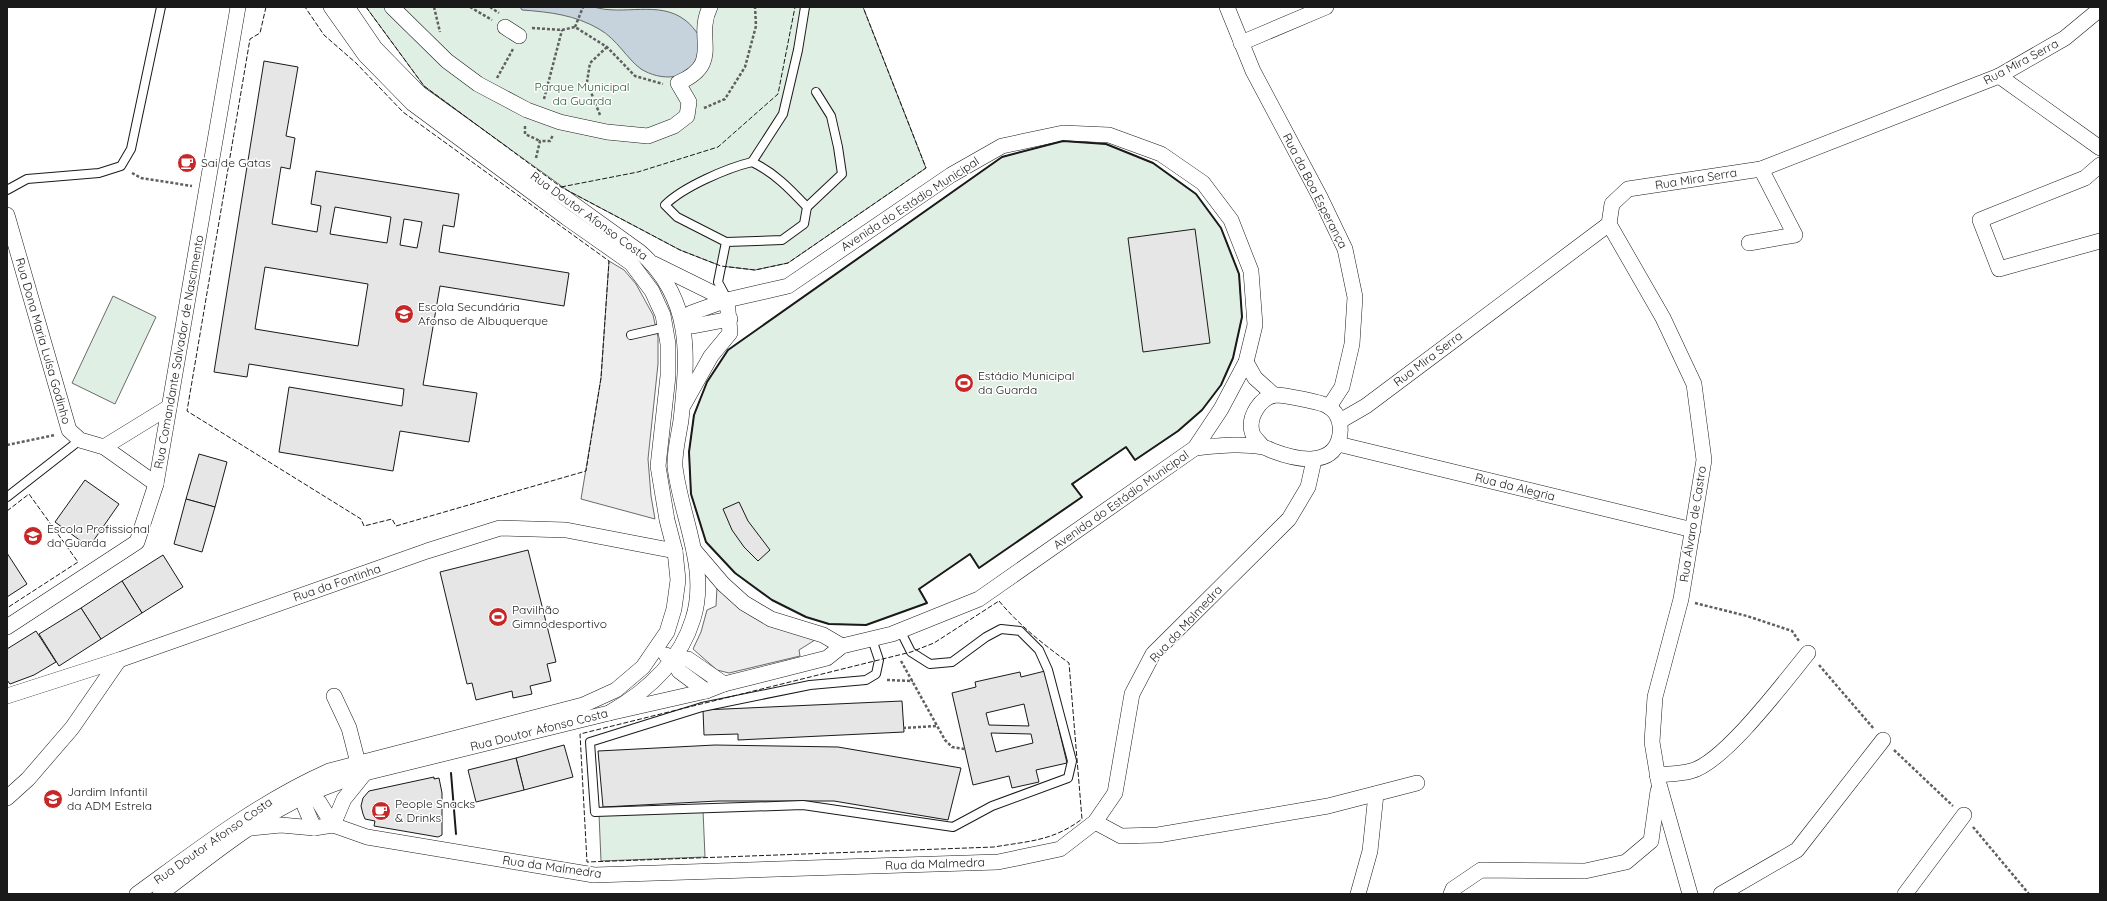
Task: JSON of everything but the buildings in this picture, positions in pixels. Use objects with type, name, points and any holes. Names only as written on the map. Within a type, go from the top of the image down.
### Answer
[{"type":"street","name":"Rua Comandante Salvador de Nascimento","points":[[7,627],[137,542],[156,484],[238,7]]},
{"type":"street","name":"Rua Doutor Afonso Costa","points":[[331,7],[365,55],[412,103],[567,218],[631,263],[652,291],[666,327],[668,376],[658,466],[678,580],[674,610],[667,632],[657,649],[643,667],[616,690],[583,705],[362,768]]},
{"type":"street","name":"Rua Doutor Afonso Costa","points":[[160,894],[329,771],[362,768],[609,713],[634,699],[658,678],[673,659],[693,618],[697,592],[694,550],[684,516],[675,466],[687,352],[683,323],[671,290],[654,264],[640,252],[419,93],[375,48],[347,7]]},
{"type":"street","points":[[392,7],[447,61],[478,84],[491,91],[540,115],[560,122],[607,132],[648,136],[674,126],[687,116],[689,102],[678,83],[692,77],[705,60],[705,31],[710,7]]},
{"type":"street","name":"Rua da Boa Esperança","points":[[1227,7],[1253,71],[1346,249],[1355,297],[1352,344],[1342,387],[1329,407]]},
{"type":"street","points":[[1241,43],[1326,7]]},
{"type":"street","name":"Rua Mira Serra","points":[[1340,421],[1366,406],[1609,224],[1612,204],[1628,189],[1761,169],[1999,76],[2065,38],[2100,9]]},
{"type":"street","points":[[504,22],[522,36]]},
{"type":"street","points":[[1999,76],[2100,148]]},
{"type":"street","name":"Avenida do Estádio Municipal","points":[[609,713],[706,691],[724,684],[827,658],[842,646],[896,632],[979,599],[1195,448],[1221,409],[1246,362],[1255,325],[1251,271],[1231,220],[1203,183],[1161,154],[1109,135],[1063,133],[1002,146],[951,174],[788,286],[727,300],[691,313],[683,323]]},
{"type":"street","points":[[2100,165],[2085,178],[1980,220],[1999,269],[2100,241]]},
{"type":"street","points":[[1749,243],[1795,235],[1761,169]]},
{"type":"street","name":"Rua Dona Maria Luísa Godinho","points":[[7,215],[69,430],[80,440],[104,447],[156,484]]},
{"type":"street","name":"Rua Álvaro de Castro","points":[[1609,224],[1663,318],[1694,384],[1704,460],[1681,599],[1654,697],[1652,742],[1658,780]]},
{"type":"street","points":[[654,264],[727,300],[730,319],[730,333],[710,356],[682,406]]},
{"type":"street","points":[[666,327],[683,323],[693,326],[730,319]]},
{"type":"street","points":[[1246,362],[1255,378],[1274,396]]},
{"type":"street","points":[[1195,448],[1222,445],[1263,447],[1275,452],[1314,460],[1328,455],[1338,444],[1341,433],[1340,421],[1329,407],[1286,395],[1274,396],[1258,404],[1252,418],[1252,433],[1263,447]]},
{"type":"street","points":[[104,447],[169,407]]},
{"type":"street","name":"Rua da Alegria","points":[[1338,444],[1693,530]]},
{"type":"street","name":"Rua da Malmedra","points":[[249,828],[281,825],[314,828],[333,825],[367,837],[594,875],[998,862],[1060,849],[1095,822],[1115,793],[1132,694],[1150,660],[1288,518],[1308,487],[1314,460]]},
{"type":"street","name":"Rua da Fontinha","points":[[7,696],[119,660],[426,551],[500,528],[566,530],[674,551]]},
{"type":"street","points":[[694,550],[723,584],[744,603],[770,619],[802,630],[823,635],[842,646]]},
{"type":"street","points":[[657,649],[673,659],[679,671],[706,691]]},
{"type":"street","points":[[1658,780],[1692,771],[1718,756],[1755,718],[1808,653]]},
{"type":"street","points":[[673,659],[688,659],[724,684]]},
{"type":"street","points":[[7,798],[28,779],[72,728],[119,660]]},
{"type":"street","points":[[333,825],[344,799],[362,768],[349,728],[334,696]]},
{"type":"street","points":[[1721,894],[1797,850],[1883,740]]},
{"type":"street","points":[[1451,894],[1453,889],[1481,870],[1585,871],[1626,862],[1651,841],[1658,780]]},
{"type":"street","points":[[1658,780],[1690,894]]},
{"type":"street","points":[[1095,822],[1121,836],[1158,835],[1328,806],[1417,783]]},
{"type":"street","points":[[303,789],[319,802],[333,825]]},
{"type":"street","points":[[303,789],[305,807],[314,828]]},
{"type":"street","name":"Rua Doutor Afonso Costa","points":[[137,894],[240,820],[303,789]]},
{"type":"street","points":[[1358,894],[1370,851],[1376,794]]},
{"type":"street","points":[[1905,894],[1964,815]]},
{"type":"lane","points":[[7,190],[27,179],[99,173],[121,166],[131,149],[162,7]]},
{"type":"lane","points":[[752,162],[783,114],[798,50],[804,7]]},
{"type":"lane","points":[[807,207],[786,185],[767,169],[752,162],[730,167],[676,194],[665,205],[677,217],[726,242],[782,240],[804,224],[807,207],[842,174],[831,116],[816,92]]},
{"type":"lane","points":[[726,242],[718,282],[727,300]]},
{"type":"lane","points":[[631,335],[666,327]]},
{"type":"lane","points":[[7,497],[80,440]]},
{"type":"lane","points":[[872,639],[879,660],[876,674],[866,680],[810,685],[702,707],[590,742],[595,812],[803,805],[953,827],[992,806],[1068,778],[1072,761],[1048,670],[1039,650],[1020,631],[1001,629],[986,637],[952,662],[930,664],[911,652],[896,632]]},
{"type":"path","points":[[470,7],[504,22]]},
{"type":"path","points":[[489,7],[504,22]]},
{"type":"path","points":[[575,27],[583,7]]},
{"type":"path","points":[[687,116],[725,99],[745,67],[756,26],[754,7]]},
{"type":"path","points":[[491,91],[522,36],[575,27],[607,47],[635,76],[658,84],[678,83]]},
{"type":"path","points":[[540,115],[562,30]]},
{"type":"path","points":[[607,47],[590,63],[587,82],[607,132]]},
{"type":"path","points":[[535,160],[540,141],[550,141],[560,122]]},
{"type":"path","points":[[121,166],[141,178],[176,184]]},
{"type":"path","points":[[7,445],[69,430]]},
{"type":"path","points":[[1681,599],[1748,616],[1792,631],[1808,653],[1883,740],[1964,815],[2029,894]]},
{"type":"path","points":[[896,632],[898,655],[945,740],[952,746],[965,749]]},
{"type":"path","points":[[876,674],[886,680],[912,681]]},
{"type":"path","points":[[904,728],[937,726]]},
{"type":"green space","name":"Parque Municipal da Guarda","points":[[366,7],[863,7],[926,168],[788,263],[755,270],[721,266],[680,250],[561,187],[424,86]]},
{"type":"green space","name":"Estádio Municipal da Guarda","points":[[1063,141],[1106,144],[1153,163],[1196,194],[1221,228],[1239,274],[1242,317],[1233,358],[1221,385],[1202,410],[1178,431],[1135,460],[1126,447],[1073,484],[1082,497],[979,568],[970,554],[919,589],[927,603],[866,625],[829,624],[806,617],[772,600],[735,573],[706,542],[691,494],[689,452],[694,415],[707,382],[728,350],[1002,157]]},
{"type":"green space","points":[[113,296],[156,317],[115,404],[72,383]]},
{"type":"green space","points":[[703,810],[705,857],[601,861],[599,814]]},
{"type":"shaded area","points":[[520,7],[594,7],[617,10],[652,9],[664,11],[675,14],[685,20],[700,36],[700,56],[694,66],[681,75],[673,77],[657,76],[641,69],[631,60],[617,43],[605,33],[590,24],[562,15],[522,10]]},
{"type":"shaded area","points":[[609,261],[624,270],[636,284],[653,315],[658,337],[658,364],[648,459],[651,496],[655,519],[581,499],[601,378]]},
{"type":"shaded area","points":[[717,587],[744,603],[823,635],[799,650],[800,656],[729,673],[717,670],[693,649],[701,632],[707,610],[716,606]]},
{"type":"fence","points":[[266,7],[260,33],[250,39],[187,411],[361,519],[364,526],[392,519],[396,526],[586,471],[601,378],[609,261],[403,112],[356,63],[324,35],[305,7]]},
{"type":"fence","points":[[366,7],[424,86],[561,187],[680,250],[721,266],[755,270],[788,263],[926,168],[863,7]]},
{"type":"fence","points":[[561,187],[638,172],[718,147],[778,94],[795,7]]},
{"type":"fence","points":[[7,511],[29,494],[78,562],[7,608]]},
{"type":"fence","points":[[999,601],[1015,619],[1069,663],[1082,819],[1071,826],[1051,836],[994,847],[587,862],[580,734],[911,652],[934,643],[999,601]]},
{"type":"wall","points":[[1063,141],[1106,144],[1153,163],[1196,194],[1221,228],[1239,274],[1242,317],[1233,358],[1221,385],[1202,410],[1178,431],[1135,460],[1126,447],[1072,484],[1082,497],[979,568],[970,554],[919,589],[927,603],[866,625],[829,624],[806,617],[772,600],[735,573],[706,542],[691,494],[689,452],[694,415],[707,382],[728,350],[1002,157],[1063,141]]},
{"type":"wall","points":[[451,773],[456,834]]},
{"type":"place","name":"Sai de Gatas","points":[[187,163]]},
{"type":"place","name":"Escola Secundária Afonso de Albuquerque","points":[[404,314]]},
{"type":"place","name":"Estádio Municipal da Guarda","points":[[964,383]]},
{"type":"place","name":"Escola Profissional da Guarda","points":[[33,536]]},
{"type":"place","name":"Pavilhão Gimnodesportivo","points":[[498,617]]},
{"type":"place","name":"Jardim Infantil da ADM Estrela","points":[[53,799]]},
{"type":"place","name":"People Snacks & Drinks","points":[[381,811]]}]
